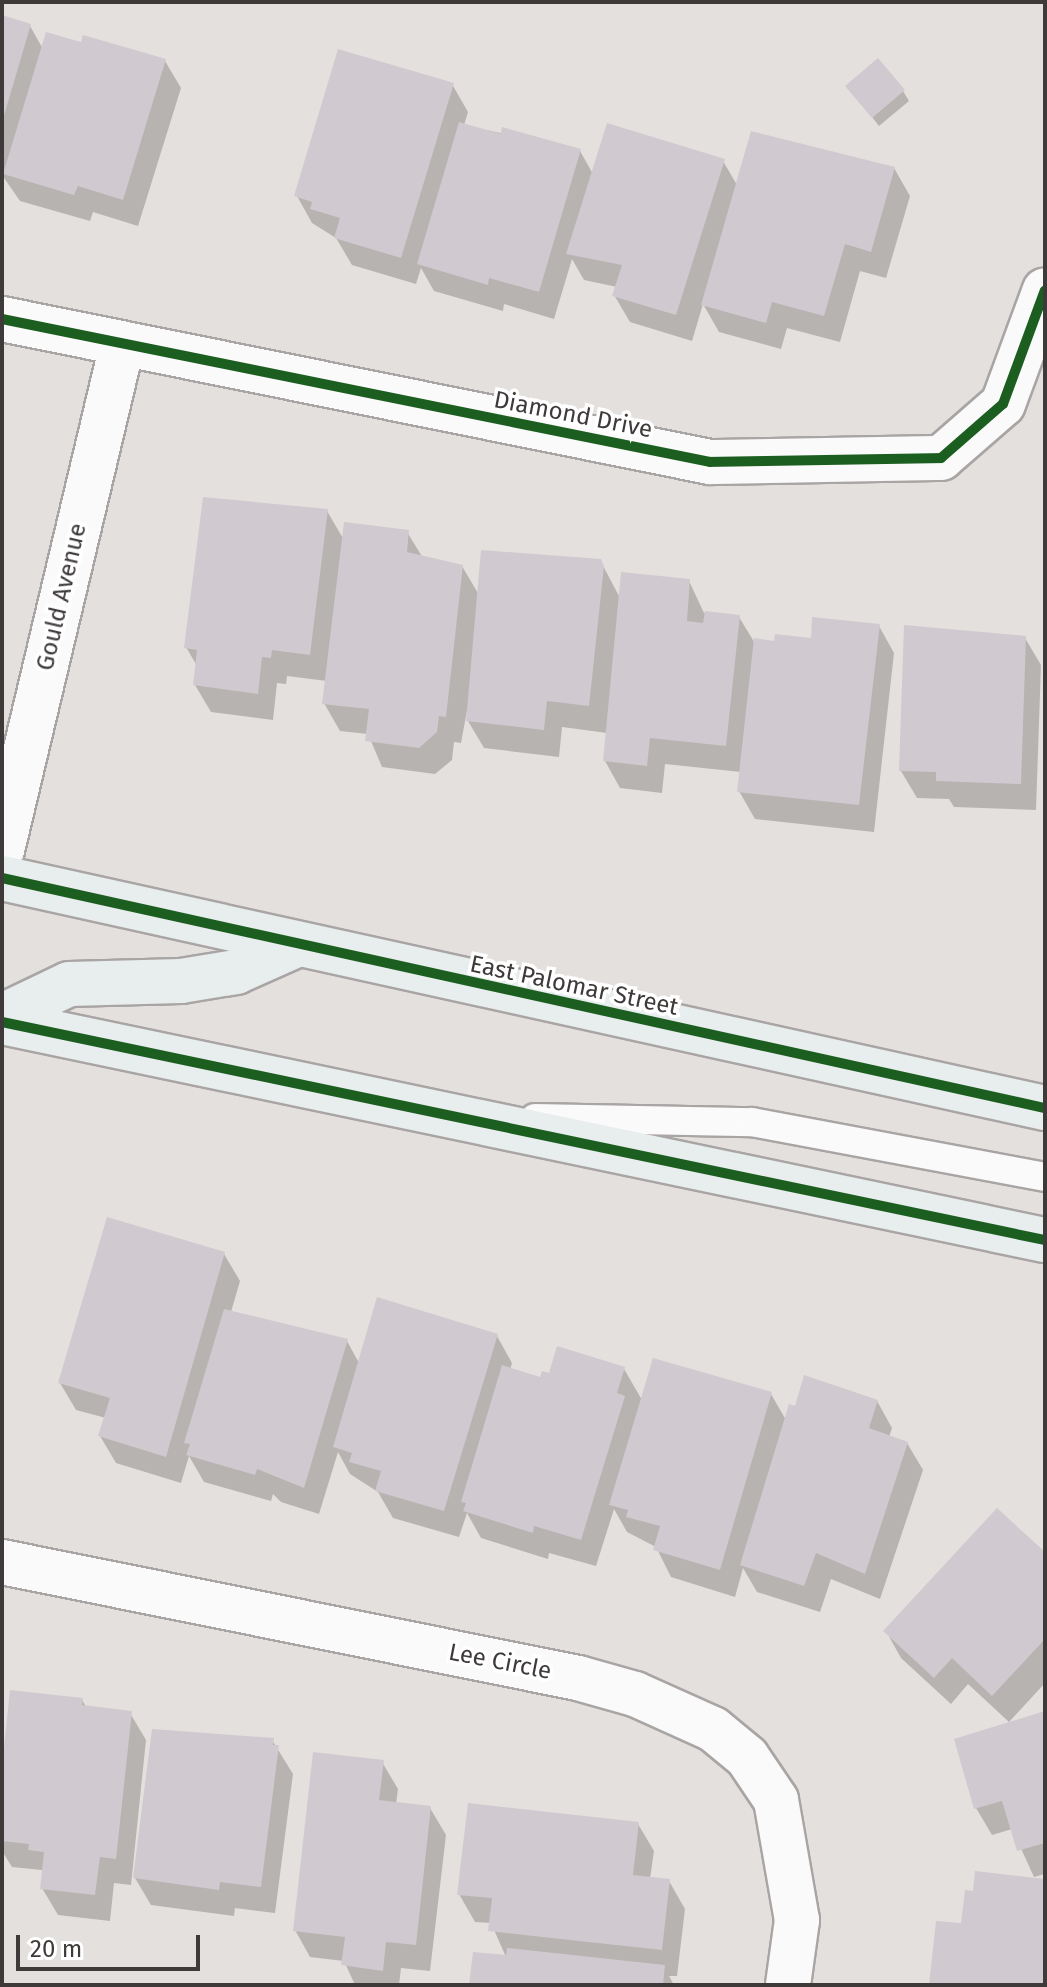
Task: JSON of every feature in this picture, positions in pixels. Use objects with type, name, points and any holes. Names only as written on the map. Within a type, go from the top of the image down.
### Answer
[{"type":"main road","name":"East Palomar Street","points":[[2,878],[294,946],[1045,1108]]},
{"type":"main road","points":[[2,1019],[69,984],[181,981],[236,972],[294,946]]},
{"type":"main road","points":[[2,1019],[1045,1240]]},
{"type":"street","name":"Diamond Drive","points":[[2,319],[710,462],[941,458],[1003,404],[1045,290]]},
{"type":"street","name":"Gould Avenue","points":[[2,850],[122,345]]},
{"type":"street","name":"Lee Circle","points":[[2,1562],[578,1678],[635,1694],[713,1729],[747,1757],[776,1800],[797,1920],[788,1985]]},
{"type":"lane","points":[[455,1116],[752,1122],[1045,1177]]},
{"type":"building","points":[[2,15],[31,24],[3,119],[2,119]]},
{"type":"building","points":[[46,32],[81,42],[83,35],[166,59],[123,200],[78,186],[74,195],[3,174]]},
{"type":"building","points":[[338,49],[454,83],[401,258],[334,238],[340,218],[310,209],[312,202],[294,196]]},
{"type":"building","points":[[878,58],[905,90],[872,118],[845,86]]},
{"type":"building","points":[[459,122],[501,134],[502,127],[581,149],[539,292],[489,278],[488,285],[417,264]]},
{"type":"building","points":[[607,123],[725,159],[676,315],[612,296],[622,265],[566,254]]},
{"type":"building","points":[[751,131],[895,167],[871,252],[845,244],[824,316],[772,302],[766,323],[701,305]]},
{"type":"building","points":[[203,497],[328,509],[310,655],[272,650],[271,658],[262,657],[258,694],[193,685],[197,650],[184,648]]},
{"type":"building","points":[[344,522],[409,530],[407,552],[463,565],[446,717],[439,716],[437,732],[419,748],[365,741],[369,709],[322,704]]},
{"type":"building","points":[[481,550],[601,559],[604,566],[589,706],[547,701],[544,730],[466,721]]},
{"type":"building","points":[[621,572],[690,579],[687,621],[703,623],[705,611],[740,615],[726,746],[650,738],[647,766],[603,761]]},
{"type":"building","points":[[812,617],[880,624],[859,805],[737,792],[754,638],[774,641],[775,634],[811,638]]},
{"type":"building","points":[[904,625],[1026,636],[1021,784],[936,781],[936,772],[899,771]]},
{"type":"building","points":[[107,1217],[225,1252],[166,1457],[98,1436],[110,1398],[58,1383]]},
{"type":"building","points":[[377,1297],[498,1334],[444,1511],[375,1491],[381,1471],[349,1462],[352,1453],[333,1447]]},
{"type":"building","points":[[224,1309],[348,1339],[304,1488],[257,1469],[255,1475],[186,1455],[190,1444],[184,1443]]},
{"type":"building","points":[[557,1346],[625,1367],[617,1393],[625,1396],[581,1540],[534,1526],[533,1533],[463,1511],[466,1503],[461,1502],[502,1365],[540,1377],[542,1371],[549,1373]]},
{"type":"building","points":[[653,1358],[772,1392],[720,1570],[653,1550],[660,1526],[626,1517],[628,1510],[609,1505]]},
{"type":"building","points":[[804,1375],[878,1400],[869,1428],[908,1442],[865,1574],[816,1553],[804,1586],[740,1565],[789,1404],[795,1406]]},
{"type":"building","points":[[997,1508],[1045,1552],[1045,1639],[992,1696],[952,1658],[934,1678],[883,1631]]},
{"type":"building","points":[[10,1690],[83,1698],[82,1705],[132,1711],[116,1859],[100,1857],[95,1895],[40,1889],[44,1852],[28,1850],[29,1844],[2,1841],[2,1767]]},
{"type":"building","points":[[1045,1711],[1045,1843],[1017,1851],[1002,1801],[974,1809],[954,1739]]},
{"type":"building","points":[[152,1729],[274,1738],[273,1745],[279,1745],[261,1887],[220,1882],[219,1890],[133,1878]]},
{"type":"building","points":[[313,1752],[384,1760],[379,1800],[431,1806],[416,1945],[386,1942],[383,1971],[341,1965],[345,1937],[293,1931]]},
{"type":"building","points":[[468,1803],[639,1822],[633,1875],[670,1879],[662,1950],[488,1931],[492,1898],[457,1895]]},
{"type":"building","points":[[975,1871],[1045,1879],[1045,1985],[929,1985],[936,1921],[961,1923],[965,1890],[973,1891]]},
{"type":"building","points":[[507,1948],[665,1965],[663,1985],[469,1985],[473,1952],[506,1955]]},
{"type":"cycle path","points":[[2,319],[710,462],[941,458],[1003,404],[1045,290]]},
{"type":"cycle path","points":[[2,878],[1045,1108]]},
{"type":"cycle path","points":[[2,1022],[1045,1240]]}]
